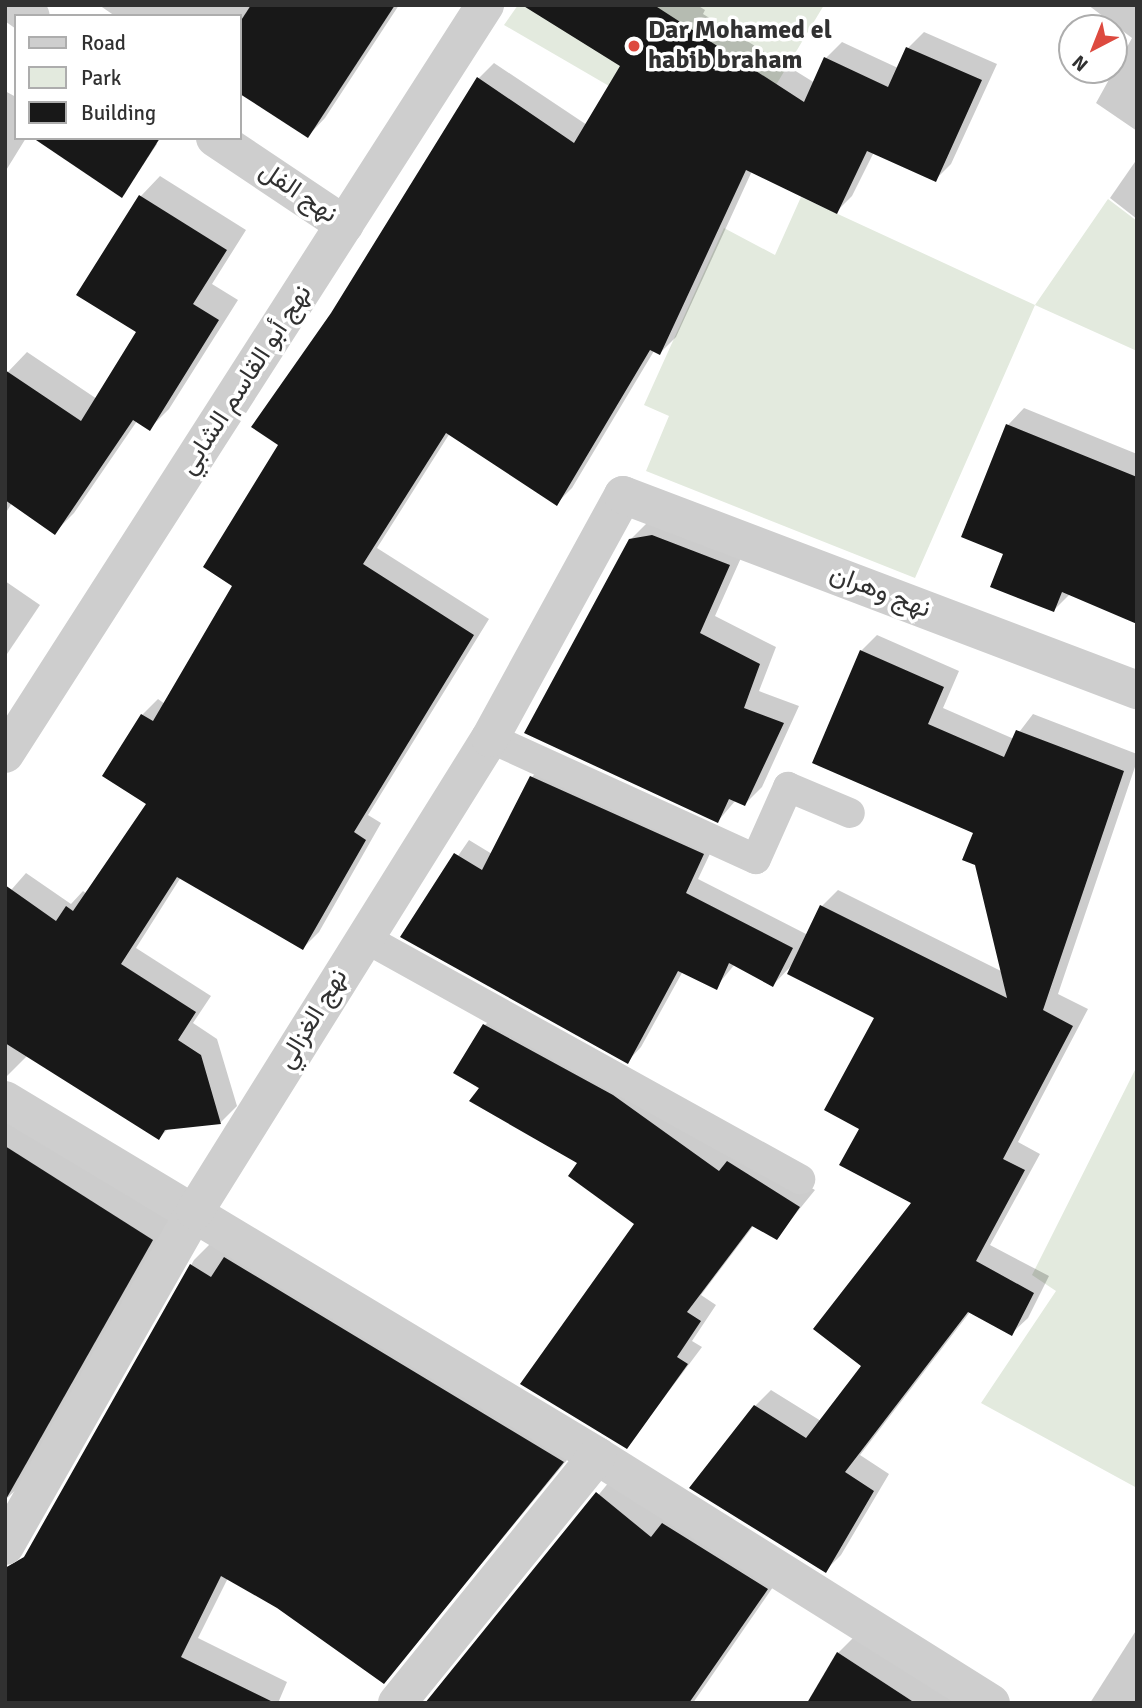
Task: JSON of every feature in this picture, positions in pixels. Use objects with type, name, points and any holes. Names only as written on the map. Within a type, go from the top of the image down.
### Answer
[{"type":"street","name":"نهج أبو القاسم الشابي","points":[[5,754],[485,5]]},
{"type":"street","name":"نهج الفل","points":[[218,140],[345,225]]},
{"type":"street","name":"نهج وهران","points":[[623,495],[1137,690]]},
{"type":"street","name":"نهج الغزالي","points":[[5,1546],[195,1211],[363,937],[490,738],[623,495]]},
{"type":"street","points":[[5,1100],[195,1211],[597,1456],[990,1703]]},
{"type":"street","points":[[397,1703],[597,1456]]},
{"type":"lane","points":[[490,738],[756,859],[789,787],[850,813]]},
{"type":"lane","points":[[363,937],[800,1179]]},
{"type":"green space","points":[[518,5],[824,5],[776,85],[695,136],[504,25]]},
{"type":"green space","points":[[801,197],[1035,305],[915,578],[646,471],[669,416],[644,405],[724,228],[775,255]]},
{"type":"green space","points":[[1108,199],[1137,221],[1137,351],[1035,305]]},
{"type":"green space","points":[[1137,1066],[1137,1488],[981,1403],[1056,1291],[1032,1275]]},
{"type":"building","points":[[251,5],[395,5],[308,138],[242,95],[242,19]]},
{"type":"building","points":[[522,5],[654,5],[804,102],[824,57],[888,87],[906,47],[982,80],[936,182],[867,151],[837,214],[746,170],[660,355],[650,350],[557,506],[446,433],[363,564],[474,635],[354,832],[366,840],[303,950],[177,877],[121,964],[196,1012],[178,1040],[201,1055],[221,1124],[165,1130],[159,1140],[5,1043],[5,885],[56,921],[66,906],[73,911],[146,804],[102,776],[141,714],[153,721],[232,586],[203,567],[278,445],[251,427],[331,313],[477,77],[574,143],[620,66]]},
{"type":"building","points":[[36,140],[159,140],[122,198]]},
{"type":"building","points":[[139,195],[227,250],[193,304],[219,320],[150,431],[133,420],[55,535],[5,500],[5,370],[81,421],[136,332],[76,295]]},
{"type":"building","points":[[1006,424],[1137,477],[1137,624],[1062,592],[1054,612],[990,587],[1003,554],[961,537]]},
{"type":"building","points":[[652,535],[730,565],[700,633],[760,664],[744,708],[784,723],[745,806],[729,799],[718,823],[524,733],[629,539]]},
{"type":"building","points":[[860,650],[944,687],[928,724],[1004,757],[1016,730],[1124,771],[1043,1010],[1073,1026],[1003,1159],[1025,1170],[976,1261],[1034,1293],[1012,1336],[968,1312],[845,1472],[874,1491],[826,1573],[689,1488],[754,1405],[806,1438],[861,1366],[813,1329],[911,1203],[839,1165],[859,1129],[824,1110],[874,1018],[787,974],[820,905],[1007,998],[975,865],[962,860],[973,833],[812,763]]},
{"type":"building","points":[[530,776],[704,854],[686,893],[793,948],[773,987],[729,963],[717,990],[678,971],[628,1064],[400,937],[454,853],[482,870]]},
{"type":"building","points":[[483,1024],[613,1095],[719,1171],[727,1161],[800,1207],[777,1240],[752,1226],[687,1312],[701,1321],[677,1357],[688,1364],[627,1449],[520,1384],[634,1224],[568,1176],[577,1163],[469,1101],[479,1088],[453,1073]]},
{"type":"building","points":[[5,1146],[153,1240],[5,1501]]},
{"type":"building","points":[[224,1257],[564,1462],[384,1684],[277,1608],[221,1576],[181,1657],[275,1703],[5,1703],[5,1568],[24,1557],[190,1264],[211,1277]]},
{"type":"building","points":[[596,1492],[651,1537],[662,1523],[768,1589],[689,1703],[425,1703]]},
{"type":"building","points":[[837,1652],[915,1703],[807,1703]]},
{"type":"place","name":"Dar Mohamed el habib braham","points":[[634,46]]}]
